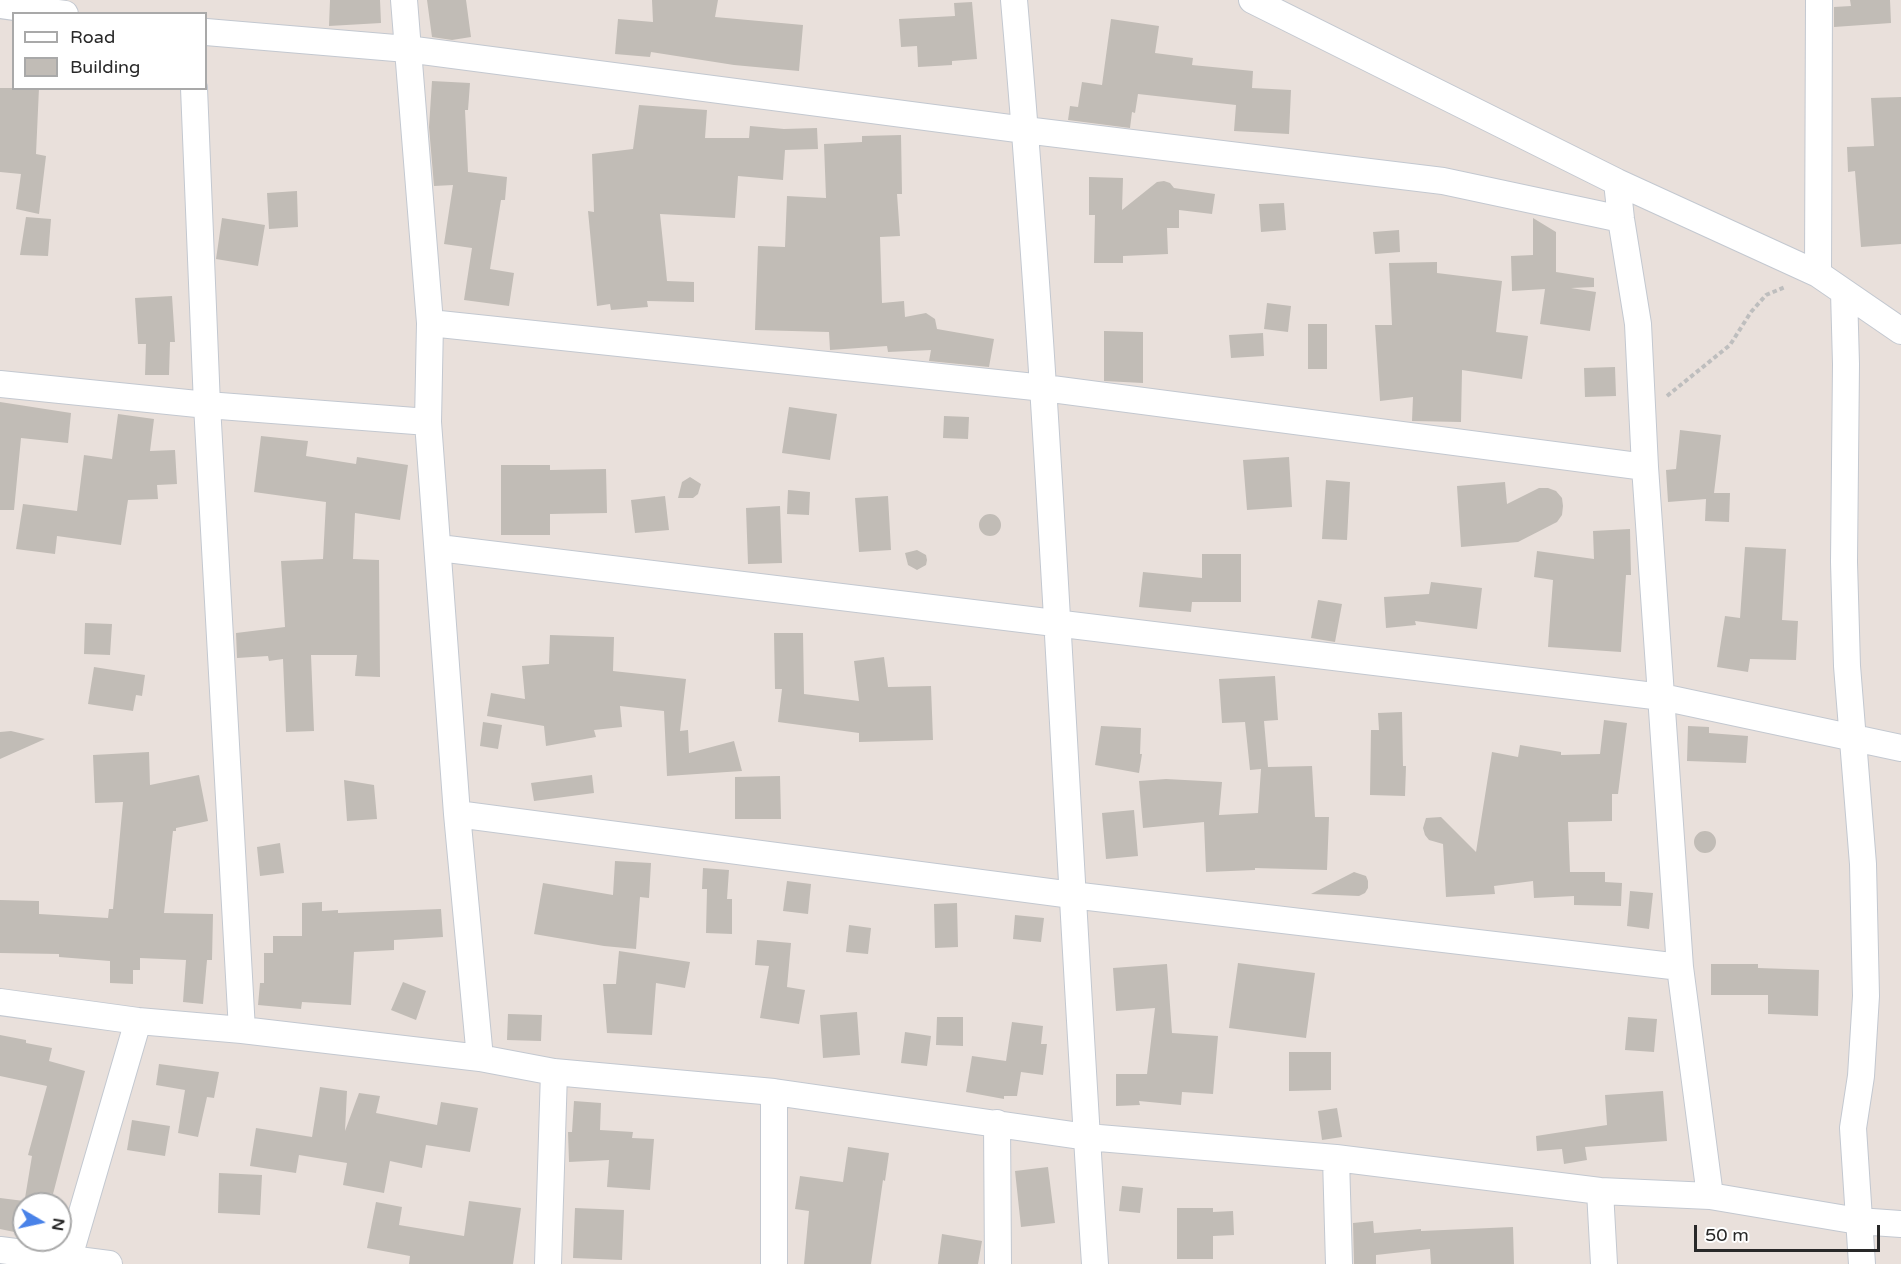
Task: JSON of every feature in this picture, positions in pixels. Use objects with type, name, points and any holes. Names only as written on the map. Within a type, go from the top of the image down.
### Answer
[{"type":"street","points":[[404,0],[430,323],[428,422],[457,814],[480,1058]]},
{"type":"street","points":[[1014,0],[1044,388],[1095,1264]]},
{"type":"street","points":[[1252,0],[1617,182],[1818,274],[1901,331]]},
{"type":"street","points":[[1818,274],[1819,0]]},
{"type":"street","points":[[0,5],[51,12]]},
{"type":"street","points":[[207,32],[407,49],[1025,130],[1443,181],[1621,219]]},
{"type":"street","points":[[194,90],[207,405],[242,1030]]},
{"type":"street","points":[[1617,182],[1638,324],[1645,467],[1680,967],[1710,1196]]},
{"type":"street","points":[[1844,292],[1846,364],[1844,562],[1847,666],[1863,864],[1866,996],[1861,1076],[1853,1128],[1862,1264]]},
{"type":"street","points":[[430,323],[1044,388],[1645,467]]},
{"type":"street","points":[[0,384],[207,405],[428,422]]},
{"type":"street","points":[[439,548],[1662,697],[1901,748]]},
{"type":"street","points":[[457,814],[1072,895],[1680,967]]},
{"type":"street","points":[[0,1002],[138,1022],[242,1030],[480,1058],[554,1072],[774,1092],[1087,1137],[1336,1158],[1599,1191],[1710,1196],[1858,1221],[1901,1224]]},
{"type":"street","points":[[68,1261],[138,1022]]},
{"type":"street","points":[[549,1264],[554,1072]]},
{"type":"street","points":[[774,1092],[774,1264]]},
{"type":"street","points":[[997,1123],[998,1264]]},
{"type":"street","points":[[1336,1158],[1339,1264]]},
{"type":"street","points":[[1599,1191],[1604,1264]]},
{"type":"street","points":[[0,1250],[68,1261],[110,1264]]},
{"type":"path","points":[[1643,419],[1679,385],[1730,345],[1751,312],[1766,295],[1818,274]]},
{"type":"building","points":[[330,0],[380,0],[381,23],[329,26]]},
{"type":"building","points":[[427,0],[466,0],[471,37],[452,40],[432,37]]},
{"type":"building","points":[[652,0],[718,0],[715,17],[803,25],[799,71],[734,65],[651,52],[650,57],[615,54],[618,19],[653,22]]},
{"type":"building","points":[[1850,0],[1890,0],[1891,23],[1834,27],[1834,7],[1851,6]]},
{"type":"building","points":[[972,2],[977,59],[952,61],[952,65],[918,67],[917,46],[901,47],[899,19],[955,16],[954,3]]},
{"type":"building","points":[[1111,19],[1159,26],[1155,53],[1193,58],[1192,65],[1253,71],[1252,88],[1291,90],[1289,134],[1234,131],[1236,105],[1138,94],[1130,128],[1068,120],[1070,106],[1078,107],[1082,82],[1102,85]]},
{"type":"building","points":[[432,81],[470,83],[468,110],[465,110],[468,172],[507,177],[505,200],[501,200],[490,269],[514,273],[509,306],[464,300],[472,248],[444,244],[453,185],[434,186],[429,127]]},
{"type":"building","points":[[0,88],[39,90],[36,154],[46,156],[39,214],[16,209],[21,174],[0,172]]},
{"type":"building","points":[[1901,97],[1901,244],[1861,247],[1855,171],[1848,172],[1847,147],[1874,146],[1871,98]]},
{"type":"building","points":[[639,105],[707,110],[705,138],[749,138],[750,126],[784,129],[817,128],[818,149],[785,150],[783,180],[738,176],[735,218],[660,214],[667,281],[694,282],[694,302],[647,301],[648,307],[611,310],[610,304],[597,306],[588,211],[594,212],[592,154],[633,149]]},
{"type":"building","points":[[901,135],[902,194],[897,194],[900,236],[880,237],[882,303],[904,301],[905,317],[926,313],[935,319],[937,329],[994,339],[989,367],[929,361],[931,350],[888,352],[887,346],[830,350],[829,332],[755,330],[758,246],[785,247],[787,196],[826,198],[824,144],[862,142],[862,136]]},
{"type":"building","points":[[1089,177],[1123,178],[1122,210],[1157,182],[1164,181],[1170,183],[1174,188],[1215,194],[1212,214],[1179,210],[1179,228],[1167,228],[1168,254],[1123,256],[1123,263],[1094,263],[1095,215],[1089,215]]},
{"type":"building","points":[[297,191],[298,227],[269,229],[267,193]]},
{"type":"building","points":[[1284,203],[1286,230],[1261,232],[1259,204]]},
{"type":"building","points":[[26,217],[51,219],[48,256],[20,255]]},
{"type":"building","points":[[222,218],[265,225],[258,266],[216,259]]},
{"type":"building","points":[[1533,218],[1556,232],[1556,272],[1594,278],[1594,287],[1571,288],[1596,292],[1590,331],[1540,324],[1545,289],[1512,291],[1511,256],[1533,255]]},
{"type":"building","points":[[1399,230],[1400,252],[1375,254],[1373,232]]},
{"type":"building","points":[[1437,262],[1437,273],[1502,281],[1496,332],[1528,336],[1522,379],[1462,370],[1461,422],[1412,421],[1413,397],[1380,401],[1375,325],[1392,325],[1389,263]]},
{"type":"building","points":[[172,296],[175,342],[170,342],[169,375],[145,375],[146,344],[138,344],[135,298]]},
{"type":"building","points":[[1267,303],[1291,306],[1288,332],[1264,329]]},
{"type":"building","points":[[1308,324],[1327,324],[1327,369],[1308,369]]},
{"type":"building","points":[[1104,331],[1143,332],[1143,383],[1104,381]]},
{"type":"building","points":[[1263,333],[1264,356],[1231,358],[1229,335]]},
{"type":"building","points":[[1615,367],[1616,396],[1585,397],[1584,368]]},
{"type":"building","points":[[0,402],[71,413],[68,443],[21,438],[14,510],[0,510]]},
{"type":"building","points":[[789,407],[837,414],[830,460],[782,453]]},
{"type":"building","points":[[118,414],[154,419],[150,451],[175,450],[177,484],[157,485],[158,499],[128,500],[121,545],[57,536],[55,554],[16,549],[23,504],[77,511],[84,455],[112,459]]},
{"type":"building","points":[[944,416],[969,417],[968,439],[943,438]]},
{"type":"building","points":[[1680,430],[1721,435],[1714,493],[1730,493],[1729,522],[1705,521],[1706,499],[1668,502],[1666,470],[1676,469]]},
{"type":"building","points":[[261,436],[308,441],[306,456],[356,464],[357,457],[408,465],[400,520],[355,513],[353,559],[379,560],[380,677],[355,676],[357,655],[311,655],[314,731],[286,732],[283,659],[269,661],[268,656],[237,658],[236,633],[285,627],[281,561],[323,559],[326,502],[254,492]]},
{"type":"building","points":[[1289,457],[1292,507],[1247,510],[1243,460]]},
{"type":"building","points":[[501,465],[550,465],[550,470],[606,469],[607,513],[550,514],[550,535],[501,535]]},
{"type":"building","points":[[690,477],[701,484],[698,494],[693,498],[678,498],[682,482]]},
{"type":"building","points":[[1326,480],[1350,482],[1347,540],[1322,539]]},
{"type":"building","points":[[1505,482],[1507,504],[1539,488],[1548,488],[1556,491],[1562,498],[1562,515],[1557,522],[1518,542],[1461,547],[1457,486]]},
{"type":"building","points":[[788,490],[810,492],[809,515],[787,514]]},
{"type":"building","points":[[665,496],[669,530],[635,533],[631,500]]},
{"type":"building","points":[[888,496],[891,550],[859,552],[855,498]]},
{"type":"building","points":[[780,506],[782,563],[748,564],[746,508]]},
{"type":"building","points":[[990,514],[998,517],[1001,525],[998,533],[990,536],[982,533],[979,525],[982,517]]},
{"type":"building","points":[[1630,529],[1631,575],[1626,575],[1621,652],[1548,647],[1553,580],[1534,577],[1537,551],[1594,559],[1593,531]]},
{"type":"building","points":[[1745,547],[1786,549],[1782,620],[1798,621],[1796,660],[1750,659],[1748,672],[1717,667],[1725,616],[1740,618]]},
{"type":"building","points":[[917,550],[926,555],[927,560],[926,565],[917,570],[908,565],[905,553]]},
{"type":"building","points":[[1202,554],[1241,554],[1241,602],[1192,602],[1191,612],[1139,607],[1143,572],[1202,578]]},
{"type":"building","points":[[1431,582],[1482,588],[1477,629],[1415,621],[1416,625],[1386,628],[1384,597],[1429,594]]},
{"type":"building","points":[[1318,600],[1342,604],[1335,642],[1311,638]]},
{"type":"building","points":[[85,623],[112,624],[110,655],[84,654]]},
{"type":"building","points":[[774,633],[803,633],[804,694],[859,701],[854,661],[884,657],[888,687],[931,686],[933,740],[859,742],[859,733],[778,722],[782,689],[775,689]]},
{"type":"building","points":[[550,635],[614,637],[613,671],[686,679],[680,731],[688,730],[689,753],[734,741],[742,771],[667,776],[664,711],[620,706],[622,727],[594,730],[596,737],[546,746],[544,726],[487,716],[491,693],[525,699],[522,666],[549,664]]},
{"type":"building","points":[[94,667],[145,675],[142,696],[136,695],[133,711],[88,704]]},
{"type":"building","points":[[1275,676],[1278,720],[1264,721],[1268,767],[1312,766],[1315,817],[1329,817],[1327,870],[1255,868],[1255,870],[1206,872],[1204,822],[1143,828],[1139,781],[1166,779],[1222,782],[1219,815],[1258,813],[1261,769],[1250,770],[1245,722],[1222,723],[1219,679]]},
{"type":"building","points":[[1402,712],[1403,766],[1406,766],[1405,796],[1370,795],[1371,730],[1379,730],[1378,713]]},
{"type":"building","points":[[1604,720],[1627,723],[1618,794],[1612,794],[1612,821],[1568,822],[1570,872],[1605,872],[1605,882],[1622,883],[1621,906],[1574,905],[1574,896],[1534,898],[1533,881],[1494,886],[1495,894],[1446,897],[1443,844],[1429,840],[1425,835],[1423,828],[1426,818],[1441,817],[1476,852],[1492,752],[1518,757],[1520,745],[1561,752],[1561,755],[1600,754]]},
{"type":"building","points":[[483,722],[502,725],[498,749],[480,746]]},
{"type":"building","points":[[1101,726],[1141,728],[1140,754],[1142,754],[1139,773],[1095,765]]},
{"type":"building","points":[[1688,726],[1709,727],[1709,733],[1748,736],[1746,763],[1687,761]]},
{"type":"building","points":[[11,731],[45,739],[0,759],[0,732]]},
{"type":"building","points":[[149,752],[150,785],[199,775],[208,821],[176,828],[176,831],[173,831],[164,913],[213,914],[212,960],[207,960],[203,1004],[183,1002],[186,960],[140,958],[140,970],[133,970],[133,984],[110,983],[110,961],[59,957],[59,954],[0,953],[0,900],[39,901],[39,914],[108,918],[109,909],[113,909],[123,802],[95,803],[93,755]]},
{"type":"building","points":[[592,775],[594,793],[534,801],[531,783]]},
{"type":"building","points":[[780,776],[781,819],[735,819],[735,777]]},
{"type":"building","points":[[344,780],[374,785],[377,819],[347,821]]},
{"type":"building","points":[[1134,810],[1138,856],[1106,859],[1102,813]]},
{"type":"building","points":[[1705,831],[1713,834],[1716,842],[1713,850],[1705,853],[1697,850],[1694,842],[1697,834]]},
{"type":"building","points":[[280,843],[284,873],[260,876],[257,847]]},
{"type":"building","points":[[615,861],[651,863],[649,898],[640,897],[636,949],[534,934],[543,883],[613,895]]},
{"type":"building","points":[[703,868],[729,870],[727,899],[732,899],[732,934],[706,933],[707,889],[702,889]]},
{"type":"building","points":[[1354,872],[1366,876],[1368,888],[1365,893],[1359,896],[1311,894]]},
{"type":"building","points":[[787,881],[811,884],[808,914],[783,911]]},
{"type":"building","points":[[1630,891],[1653,893],[1649,929],[1627,926]]},
{"type":"building","points":[[322,902],[322,911],[338,910],[338,913],[441,909],[443,937],[394,940],[394,950],[354,952],[351,1005],[302,1002],[301,1009],[258,1005],[260,983],[264,983],[264,953],[273,953],[273,936],[302,936],[302,903]]},
{"type":"building","points":[[957,903],[958,947],[935,948],[934,904]]},
{"type":"building","points":[[1015,915],[1044,918],[1041,942],[1013,939]]},
{"type":"building","points":[[849,925],[871,928],[868,954],[846,952]]},
{"type":"building","points":[[757,940],[791,943],[787,987],[805,990],[799,1024],[760,1018],[769,966],[755,965]]},
{"type":"building","points":[[619,951],[690,962],[685,988],[656,983],[652,1035],[607,1033],[603,984],[616,984]]},
{"type":"building","points":[[1238,963],[1315,973],[1306,1038],[1229,1028]]},
{"type":"building","points":[[1167,964],[1172,1033],[1218,1036],[1213,1094],[1182,1092],[1181,1105],[1139,1101],[1140,1105],[1116,1106],[1116,1074],[1147,1074],[1155,1008],[1116,1011],[1113,968]]},
{"type":"building","points":[[1711,964],[1758,964],[1758,968],[1819,970],[1818,1016],[1768,1014],[1768,995],[1711,995]]},
{"type":"building","points":[[403,982],[426,991],[416,1020],[391,1010]]},
{"type":"building","points":[[857,1012],[860,1055],[823,1058],[820,1015]]},
{"type":"building","points":[[508,1014],[542,1015],[541,1041],[507,1040]]},
{"type":"building","points":[[937,1017],[963,1017],[963,1046],[936,1045]]},
{"type":"building","points":[[1628,1017],[1657,1019],[1654,1052],[1625,1050]]},
{"type":"building","points":[[1012,1022],[1043,1026],[1041,1044],[1047,1044],[1043,1075],[1021,1072],[1017,1096],[1004,1096],[1004,1099],[966,1092],[972,1056],[1006,1061]]},
{"type":"building","points":[[905,1032],[931,1036],[927,1066],[901,1063]]},
{"type":"building","points":[[0,1035],[52,1048],[49,1061],[85,1071],[54,1192],[26,1192],[32,1156],[28,1155],[47,1086],[0,1076]]},
{"type":"building","points":[[1289,1052],[1331,1052],[1331,1090],[1289,1091]]},
{"type":"building","points":[[159,1064],[219,1072],[214,1098],[207,1097],[198,1137],[178,1133],[185,1090],[156,1085]]},
{"type":"building","points":[[320,1087],[347,1091],[345,1131],[359,1093],[380,1096],[376,1113],[437,1125],[441,1102],[478,1108],[470,1152],[426,1145],[422,1168],[390,1161],[384,1193],[343,1185],[347,1163],[299,1155],[296,1173],[250,1166],[256,1128],[312,1137]]},
{"type":"building","points":[[1663,1091],[1667,1141],[1585,1147],[1587,1160],[1564,1164],[1562,1149],[1537,1151],[1536,1136],[1607,1125],[1605,1095]]},
{"type":"building","points":[[574,1101],[601,1103],[600,1130],[633,1132],[632,1138],[654,1139],[650,1190],[607,1187],[609,1160],[569,1162],[568,1132],[572,1132]]},
{"type":"building","points":[[1337,1108],[1342,1137],[1322,1140],[1318,1111]]},
{"type":"building","points":[[132,1120],[170,1126],[165,1156],[127,1150]]},
{"type":"building","points":[[848,1147],[889,1153],[871,1264],[804,1264],[809,1211],[795,1209],[800,1176],[843,1182]]},
{"type":"building","points":[[1048,1167],[1055,1223],[1021,1227],[1015,1171]]},
{"type":"building","points":[[219,1173],[262,1175],[260,1215],[218,1213]]},
{"type":"building","points":[[1122,1186],[1143,1188],[1140,1213],[1119,1211]]},
{"type":"building","points":[[0,1198],[12,1200],[12,1232],[0,1229]]},
{"type":"building","points":[[469,1201],[521,1208],[513,1264],[409,1264],[410,1256],[367,1248],[376,1202],[402,1207],[399,1225],[464,1236]]},
{"type":"building","points":[[575,1208],[624,1210],[622,1260],[573,1258]]},
{"type":"building","points":[[1177,1208],[1213,1208],[1213,1212],[1233,1211],[1234,1235],[1213,1236],[1213,1259],[1177,1259]]},
{"type":"building","points":[[1373,1221],[1374,1233],[1421,1229],[1421,1231],[1513,1227],[1514,1264],[1431,1264],[1430,1249],[1376,1255],[1376,1264],[1354,1264],[1353,1223]]},
{"type":"building","points":[[942,1234],[982,1241],[978,1264],[938,1264]]}]
